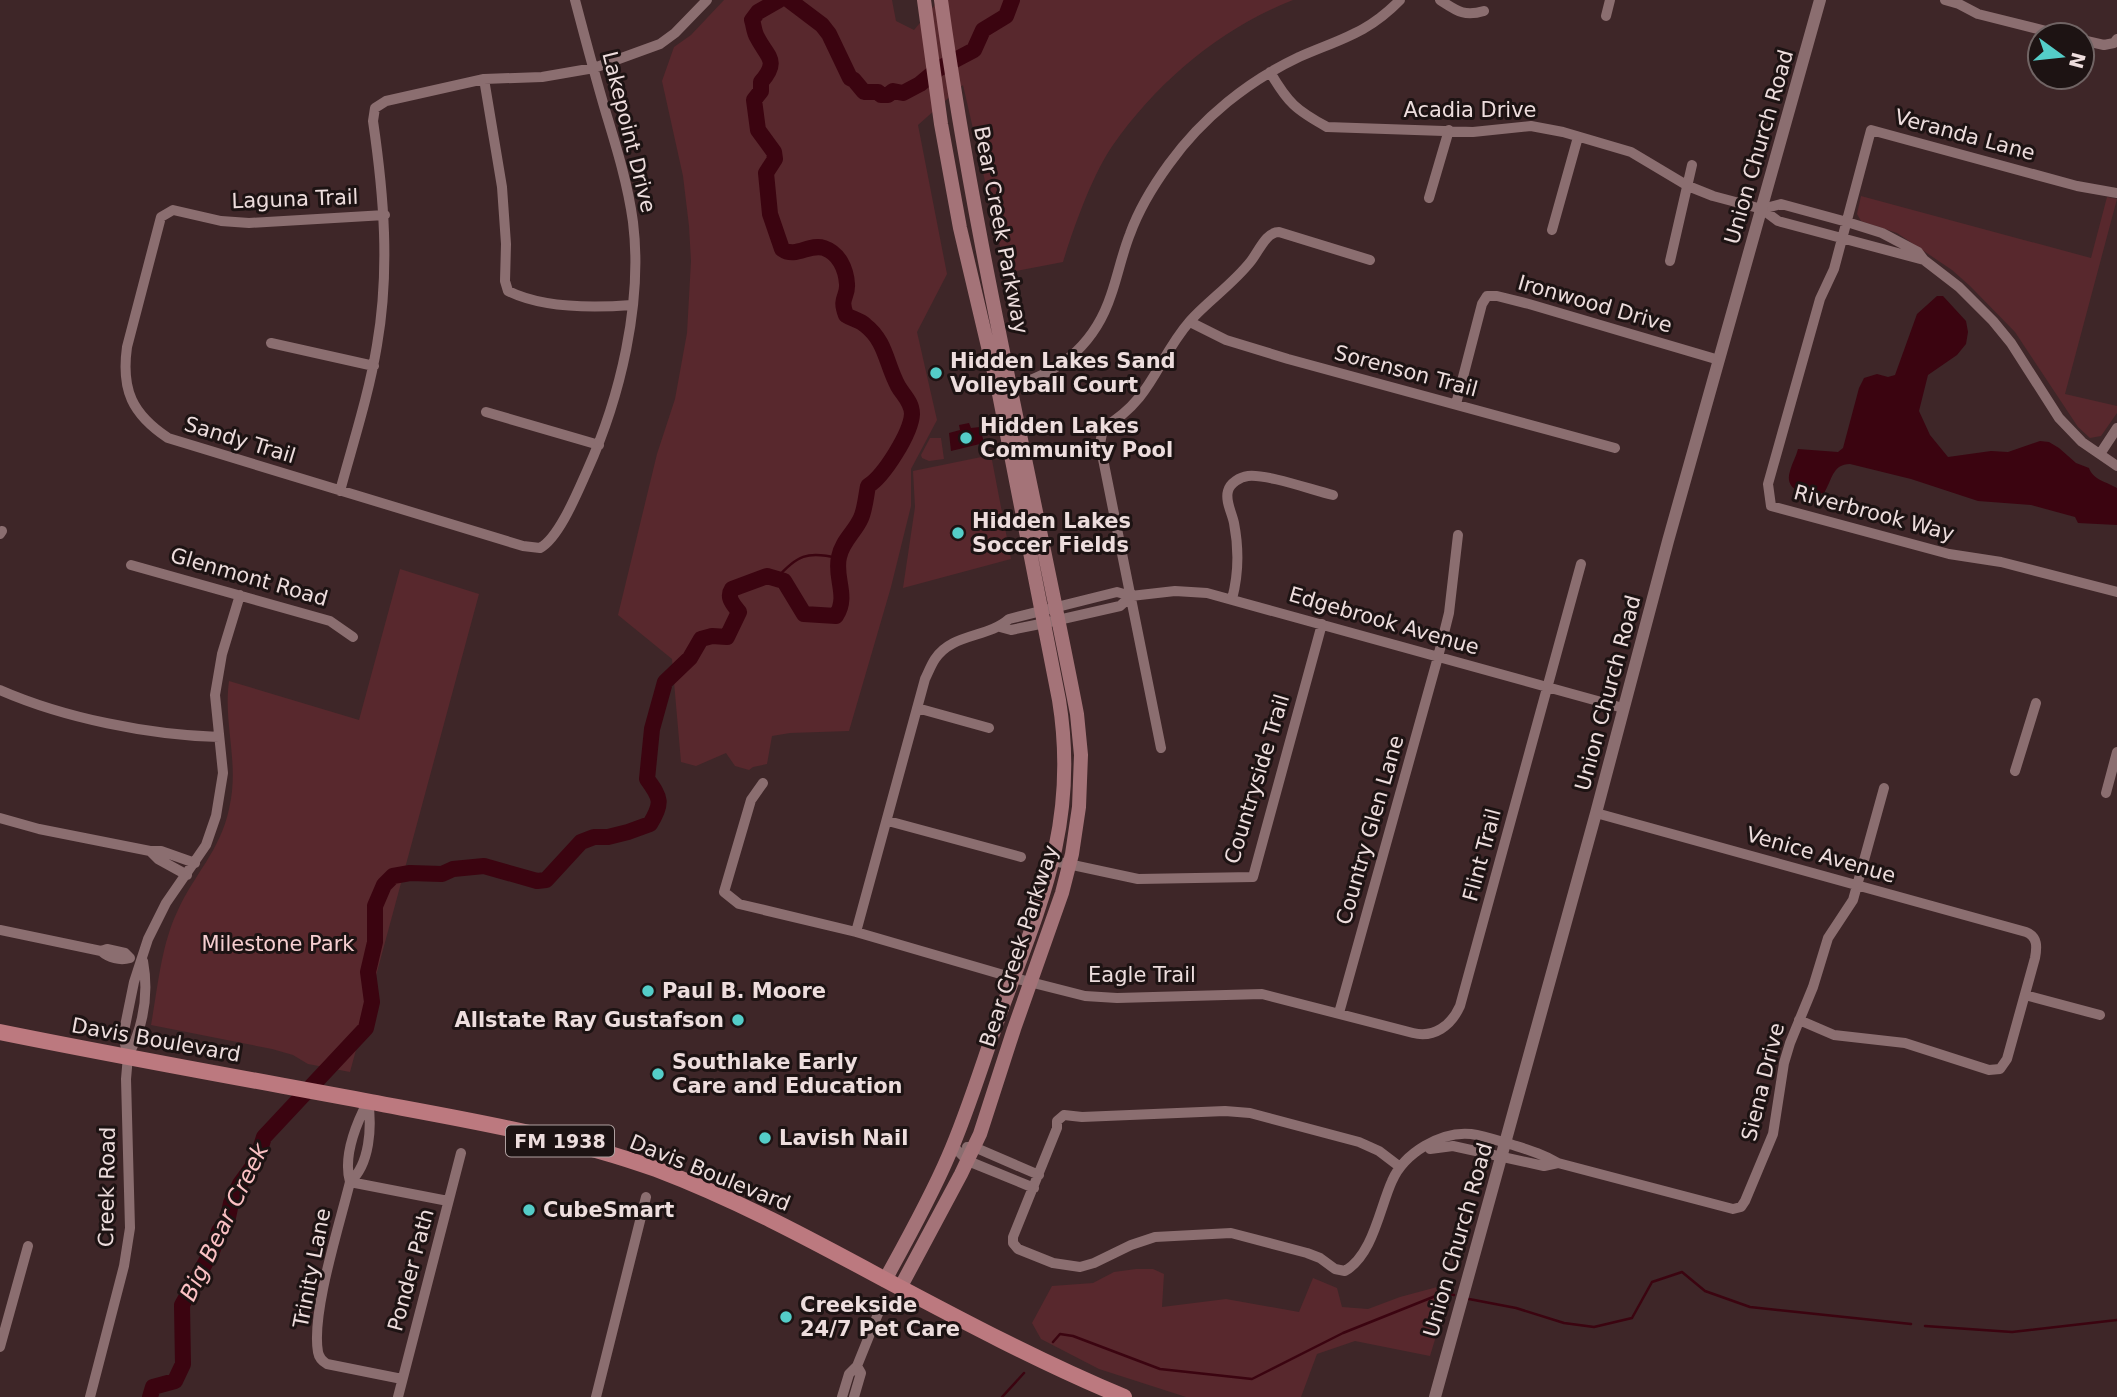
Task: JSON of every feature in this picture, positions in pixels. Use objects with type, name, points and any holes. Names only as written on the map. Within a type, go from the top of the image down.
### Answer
[{"type":"main road","name":"Bear Creek Parkway","points":[[924,0],[941,124],[960,228],[1004,388]]},
{"type":"main road","name":"Bear Creek Parkway","points":[[900,1288],[971,1154],[989,1110],[1069,865],[1079,807],[1081,755],[1077,715],[1050,614],[1004,388],[956,106],[941,0]]},
{"type":"main road","name":"Bear Creek Parkway","points":[[885,1280],[953,1146],[1054,861],[1064,795],[1063,729],[1050,614]]},
{"type":"main road","name":"Davis Boulevard","points":[[0,1032],[514,1129],[582,1146],[645,1166],[765,1216],[900,1288],[1124,1397]]},
{"type":"street","name":"Lakepoint Drive","points":[[540,548],[547,544],[558,527],[599,445],[626,351],[632,305],[633,222],[619,157],[575,0]]},
{"type":"street","points":[[340,491],[373,366],[384,295],[384,215],[373,121],[375,108],[386,101],[484,79],[542,77],[594,68],[660,44],[675,33],[706,0]]},
{"type":"street","points":[[1004,388],[1031,381],[1055,369],[1082,348],[1105,312],[1130,232],[1161,174],[1204,124],[1227,103],[1270,72],[1366,29],[1400,0]]},
{"type":"street","points":[[1440,0],[1472,15],[1484,11]]},
{"type":"street","points":[[1606,16],[1610,0]]},
{"type":"street","name":"Union Church Road","points":[[1435,1397],[1820,0]]},
{"type":"street","points":[[1945,0],[1978,14],[2026,26]]},
{"type":"street","points":[[2096,43],[2104,45],[2114,43],[2117,39]]},
{"type":"street","name":"Acadia Drive","points":[[1270,72],[1285,98],[1327,127],[1493,132],[1531,126],[1631,152],[1688,186],[1713,196],[1762,209]]},
{"type":"street","points":[[484,79],[502,187],[506,244],[505,281],[508,290],[518,296],[559,303],[598,307],[632,305]]},
{"type":"street","points":[[1429,198],[1449,130]]},
{"type":"street","name":"Veranda Lane","points":[[1842,239],[1871,130],[2077,186],[2117,193]]},
{"type":"street","points":[[1552,230],[1578,137]]},
{"type":"street","points":[[1670,261],[1692,165]]},
{"type":"street","points":[[1762,209],[1781,204],[1847,222],[1918,252],[1924,260],[1959,286],[1993,321],[2011,343],[2059,418],[2082,442],[2117,466]]},
{"type":"street","points":[[1762,209],[1778,221],[1924,260]]},
{"type":"street","name":"Laguna Trail","points":[[167,212],[173,210],[221,221],[249,223],[384,215]]},
{"type":"street","name":"Sandy Trail","points":[[167,212],[161,217],[124,368],[132,403],[152,427],[168,438],[523,546],[540,548]]},
{"type":"street","points":[[1161,748],[1100,436],[1103,428],[1139,399],[1190,322],[1239,275],[1269,235],[1279,232],[1370,260]]},
{"type":"street","name":"Riverbrook Way","points":[[1842,239],[1834,269],[1820,299],[1768,484],[1771,506],[1949,554],[2001,562],[2117,592]]},
{"type":"street","name":"Ironwood Drive","points":[[1456,404],[1482,304],[1487,296],[1497,296],[1719,360]]},
{"type":"street","name":"Sorenson Trail","points":[[1190,322],[1226,340],[1615,448]]},
{"type":"street","points":[[271,343],[373,366]]},
{"type":"street","points":[[486,412],[599,445]]},
{"type":"street","points":[[2099,454],[2117,428]]},
{"type":"street","points":[[1232,598],[1239,559],[1228,503],[1228,491],[1234,481],[1248,476],[1266,478],[1333,495]]},
{"type":"street","name":"Country Glen Lane","points":[[1339,1013],[1449,613],[1458,535]]},
{"type":"street","name":"Flint Trail","points":[[1444,1028],[1454,1018],[1460,1006],[1581,564]]},
{"type":"street","name":"Glenmont Road","points":[[131,565],[330,621],[353,637]]},
{"type":"street","name":"Edgebrook Avenue","points":[[856,932],[925,679],[935,658],[951,643],[1000,627],[1011,630],[1117,592],[1131,596],[1184,591],[1232,598],[1623,708]]},
{"type":"street","points":[[0,930],[101,951],[106,956],[124,960],[143,960],[158,917],[195,863],[211,832],[221,794],[223,773],[215,695],[218,672],[240,595]]},
{"type":"street","name":"Countryside Trail","points":[[1054,861],[1145,880],[1253,877],[1322,624]]},
{"type":"street","points":[[0,690],[44,708],[71,715],[175,734],[219,737]]},
{"type":"street","points":[[2015,771],[2036,703]]},
{"type":"street","points":[[917,708],[989,728]]},
{"type":"street","points":[[2106,793],[2117,752]]},
{"type":"street","name":"Eagle Trail","points":[[763,783],[751,800],[724,892],[739,904],[856,932],[1076,994],[1101,998],[1262,994],[1417,1034],[1428,1034],[1444,1028]]},
{"type":"street","name":"Siena Drive","points":[[1404,1163],[1429,1149],[1447,1146],[1503,1150],[1544,1166],[1558,1163],[1733,1209],[1741,1207],[1773,1134],[1784,1063],[1813,987],[1828,938],[1853,900],[1858,886],[1884,789]]},
{"type":"street","name":"Venice Avenue","points":[[1596,813],[2026,932],[2034,937],[2037,948],[2025,995]]},
{"type":"street","points":[[0,818],[39,830],[161,851],[195,863]]},
{"type":"street","points":[[888,821],[1021,857]]},
{"type":"street","points":[[150,851],[158,859],[187,875]]},
{"type":"street","name":"Creek Road","points":[[90,1397],[124,1266],[130,1228],[126,1079],[128,1056],[138,1038],[147,985],[143,960]]},
{"type":"street","points":[[1799,1020],[1834,1035],[1905,1043],[1995,1070],[2000,1069],[2007,1059],[2025,995],[2100,1015]]},
{"type":"street","name":"Trinity Lane","points":[[368,1101],[358,1121],[351,1150],[347,1171],[350,1182],[319,1320],[318,1353],[327,1364],[402,1379]]},
{"type":"street","name":"Trinity Lane","points":[[350,1182],[360,1173],[372,1123],[368,1101]]},
{"type":"street","points":[[1225,1111],[1262,1115],[1359,1142],[1404,1163],[1391,1181],[1369,1240],[1355,1263],[1345,1271],[1335,1269],[1320,1258],[1307,1253],[1231,1233],[1155,1237],[1131,1245],[1094,1264],[1080,1267],[1053,1263],[1018,1248],[1013,1243],[1013,1237],[1057,1128],[1057,1121],[1064,1115],[1082,1117],[1225,1111]]},
{"type":"street","points":[[953,1146],[1034,1188]]},
{"type":"street","points":[[351,1150],[365,1153]]},
{"type":"street","name":"Ponder Path","points":[[398,1397],[461,1153]]},
{"type":"street","points":[[971,1154],[1039,1175]]},
{"type":"street","points":[[350,1182],[448,1201]]},
{"type":"street","points":[[596,1397],[646,1197]]},
{"type":"street","points":[[0,1347],[28,1246]]},
{"type":"street","name":"Bear Creek Parkway","points":[[842,1397],[849,1374],[857,1366],[884,1299],[885,1280]]},
{"type":"street","name":"Bear Creek Parkway","points":[[884,1299],[900,1288]]},
{"type":"street","name":"Bear Creek Parkway","points":[[854,1397],[861,1373],[857,1366]]},
{"type":"green space","points":[[724,0],[892,0],[896,21],[914,30],[939,0],[1293,0],[1241,26],[1192,59],[1130,122],[1098,170],[1063,262],[1006,273],[963,85],[918,125],[947,274],[917,332],[937,420],[911,469],[911,506],[891,587],[849,731],[772,736],[767,764],[749,770],[735,766],[726,753],[696,766],[681,762],[672,659],[618,615],[657,454],[675,399],[687,333],[691,261],[689,226],[683,176],[662,81],[674,47],[691,35]]},
{"type":"green space","points":[[1861,196],[2091,258],[2107,197],[2117,199],[2065,394],[2117,406],[2117,413],[2101,436],[2090,438],[2078,427],[2015,332],[1970,286],[1952,270],[1897,233],[1861,221],[1857,214]]},
{"type":"green space","points":[[930,438],[941,438],[944,459],[929,461],[922,458]]},
{"type":"green space","name":"Hidden Lakes Soccer Fields","points":[[991,455],[1011,559],[903,588],[915,507],[913,471]]},
{"type":"green space","name":"Milestone Park","points":[[400,569],[479,594],[350,1072],[308,1064],[293,1055],[272,1049],[151,1025],[161,966],[172,923],[220,837],[229,809],[233,776],[228,713],[229,681],[359,720]]},
{"type":"green space","points":[[1153,1269],[1164,1274],[1162,1307],[1226,1299],[1299,1312],[1313,1278],[1337,1288],[1342,1307],[1368,1309],[1452,1283],[1430,1356],[1355,1341],[1317,1354],[1301,1397],[1186,1397],[1099,1369],[1041,1339],[1032,1323],[1052,1286],[1093,1283],[1114,1272]]},
{"type":"shaded area","points":[[1937,296],[1943,296],[1966,321],[1968,332],[1966,344],[1957,355],[1928,375],[1919,411],[1930,435],[1948,457],[1991,451],[2008,452],[2040,441],[2049,442],[2076,463],[2089,468],[2097,478],[2117,488],[2117,525],[2078,523],[2075,517],[2031,505],[1978,501],[1911,479],[1850,464],[1836,470],[1824,493],[1805,493],[1790,484],[1790,471],[1798,449],[1838,452],[1843,448],[1864,378],[1877,374],[1888,377],[1895,375],[1917,314]]},
{"type":"shaded area","name":"Hidden Lakes Community Pool","points":[[969,423],[971,428],[980,427],[984,443],[951,451],[949,433],[960,430],[959,425]]},
{"type":"waterway","name":"Big Bear Creek","points":[[150,1397],[153,1387],[175,1381],[183,1364],[182,1305],[213,1249],[219,1231],[227,1222],[231,1203],[240,1184],[256,1162],[264,1137],[366,1028],[372,1002],[368,972],[375,942],[375,906],[384,885],[393,876],[410,873],[442,874],[453,869],[484,866],[537,881],[546,880],[581,842],[594,837],[628,832],[650,824],[659,801],[647,779],[652,729],[665,682],[690,658],[701,639],[712,636],[727,637],[739,612],[730,598],[732,589],[767,576],[784,581],[804,614],[836,616],[840,609],[838,565],[841,551],[861,518],[868,486],[889,464],[902,442],[912,410],[894,378],[877,338],[863,323],[846,315],[843,305],[847,289],[846,278],[838,258],[829,250],[818,247],[797,252],[782,249],[770,214],[766,173],[775,159],[774,152],[758,130],[754,100],[761,91],[761,82],[771,63],[756,35],[752,20],[758,12],[779,0]]},
{"type":"waterway","name":"Big Bear Creek","points":[[789,0],[822,25],[850,78],[864,92],[878,92],[881,95],[888,95],[893,91],[903,93],[920,84],[938,69],[974,50],[983,30],[1006,16],[1012,0]]},
{"type":"waterway","points":[[776,579],[803,557],[818,555],[838,558]]},
{"type":"waterway","points":[[1469,1299],[1516,1308],[1564,1323],[1594,1327],[1632,1318],[1652,1282],[1682,1272],[1705,1291],[1750,1307],[1911,1324]]},
{"type":"waterway","points":[[1053,1342],[1060,1334],[1073,1336],[1160,1369],[1252,1379],[1343,1333],[1443,1293],[1454,1295]]},
{"type":"waterway","points":[[1925,1326],[2012,1332],[2117,1320]]},
{"type":"waterway","points":[[1002,1397],[1024,1373]]},
{"type":"place","name":"Hidden Lakes Sand Volleyball Court","points":[[936,373]]},
{"type":"place","name":"Hidden Lakes Community Pool","points":[[966,438]]},
{"type":"place","name":"Hidden Lakes Soccer Fields","points":[[958,533]]},
{"type":"place","name":"Paul B. Moore","points":[[648,991]]},
{"type":"place","name":"Allstate Ray Gustafson","points":[[738,1020]]},
{"type":"place","name":"Southlake Early Care and Education","points":[[658,1074]]},
{"type":"place","name":"Lavish Nail","points":[[765,1138]]},
{"type":"place","name":"CubeSmart","points":[[529,1210]]},
{"type":"place","name":"Creekside 24/7 Pet Care","points":[[786,1317]]}]
